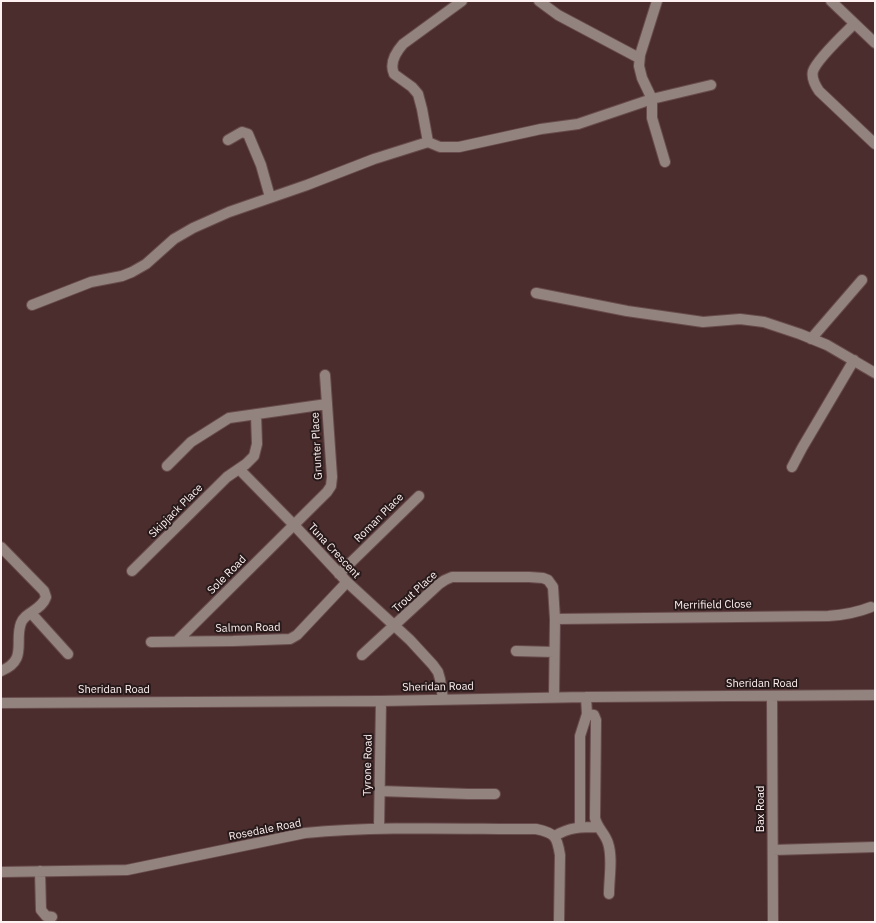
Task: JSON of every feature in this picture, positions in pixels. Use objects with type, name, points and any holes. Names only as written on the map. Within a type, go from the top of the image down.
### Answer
[{"type":"street","points":[[428,142],[420,100],[412,87],[394,74],[392,65],[397,51],[403,44],[462,1]]},
{"type":"street","points":[[539,1],[558,15],[639,58]]},
{"type":"street","points":[[657,1],[639,58],[640,71],[652,99],[652,118],[665,162]]},
{"type":"street","points":[[831,1],[875,43]]},
{"type":"street","points":[[854,24],[832,46],[815,68],[813,72],[814,82],[819,91],[875,144]]},
{"type":"street","points":[[32,305],[92,282],[122,276],[132,272],[146,264],[174,239],[193,228],[229,212],[307,185],[374,159],[428,142],[440,147],[458,147],[541,129],[578,124],[652,99],[711,85]]},
{"type":"street","points":[[228,140],[242,132],[248,134],[261,165],[270,197]]},
{"type":"street","points":[[811,339],[862,280]]},
{"type":"street","points":[[536,293],[627,311],[703,322],[740,319],[764,322],[827,345],[875,373]]},
{"type":"street","points":[[792,467],[854,360]]},
{"type":"street","name":"Grunter Place","points":[[294,525],[327,492],[331,486],[332,477],[325,375]]},
{"type":"street","points":[[167,466],[191,442],[229,418],[327,404]]},
{"type":"street","points":[[239,469],[251,460],[256,452],[256,414]]},
{"type":"street","name":"Tuna Crescent","points":[[239,469],[294,525],[339,574],[410,640],[436,668],[440,679],[443,699]]},
{"type":"street","name":"Skipjack Place","points":[[132,571],[227,477],[239,469]]},
{"type":"street","name":"Roman Place","points":[[339,574],[419,496]]},
{"type":"street","name":"Sole Road","points":[[177,641],[294,525]]},
{"type":"street","points":[[1,547],[44,591],[46,597],[44,602],[21,623],[19,655],[12,664],[1,671]]},
{"type":"street","name":"Trout Place","points":[[362,655],[445,580],[452,577],[530,577],[548,580],[553,587],[555,595],[555,619]]},
{"type":"street","name":"Salmon Road","points":[[151,642],[290,639],[297,635],[347,582]]},
{"type":"street","name":"Merrifield Close","points":[[555,619],[828,616],[850,614],[871,607]]},
{"type":"street","points":[[31,613],[68,654]]},
{"type":"street","points":[[554,697],[555,619]]},
{"type":"street","points":[[516,652],[554,652]]},
{"type":"street","name":"Sheridan Road","points":[[1,703],[381,701],[554,697],[875,695]]},
{"type":"street","name":"Bax Road","points":[[772,696],[773,922]]},
{"type":"street","points":[[580,827],[580,736],[587,714],[586,697]]},
{"type":"street","name":"Tyrone Road","points":[[379,829],[381,701]]},
{"type":"street","points":[[587,714],[594,715],[596,720],[595,818],[596,824],[606,837],[609,849],[609,894]]},
{"type":"street","points":[[380,792],[495,794]]},
{"type":"street","points":[[559,922],[560,855],[556,836],[566,830],[580,827],[598,827]]},
{"type":"street","name":"Rosedale Road","points":[[1,872],[127,870],[305,833],[379,829],[536,829],[549,832],[556,836]]},
{"type":"street","points":[[773,850],[875,847]]},
{"type":"street","points":[[40,871],[41,910],[46,916],[52,917]]}]
